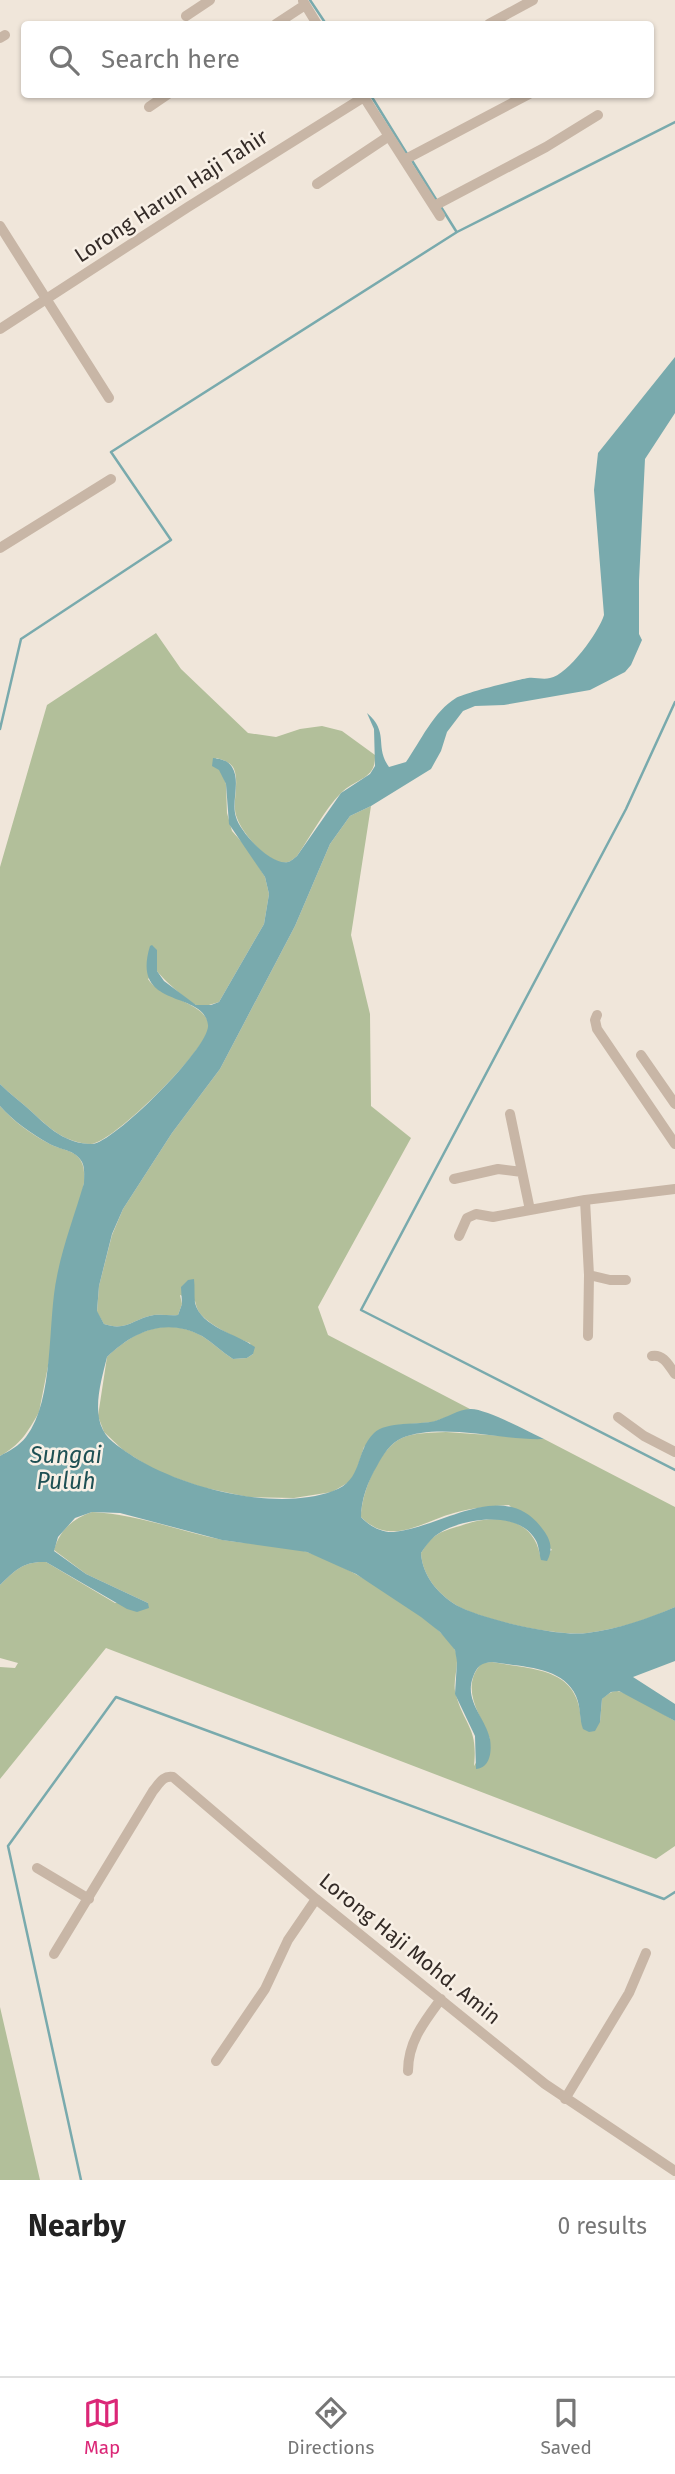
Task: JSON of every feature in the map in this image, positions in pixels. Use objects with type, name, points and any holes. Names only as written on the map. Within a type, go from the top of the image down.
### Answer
[{"type":"street","points":[[186,16],[210,0]]},
{"type":"street","points":[[494,21],[533,0]]},
{"type":"street","points":[[280,21],[303,2],[313,21]]},
{"type":"street","points":[[149,107],[162,98]]},
{"type":"street","name":"Lorong Harun Haji Tahir","points":[[0,329],[360,98]]},
{"type":"street","points":[[364,98],[438,204],[440,216]]},
{"type":"street","points":[[408,158],[521,98]]},
{"type":"street","points":[[438,204],[546,147],[598,115]]},
{"type":"street","points":[[317,184],[389,136]]},
{"type":"street","points":[[0,226],[3,237],[47,298],[109,398]]},
{"type":"street","points":[[0,548],[111,479]]},
{"type":"street","points":[[597,1015],[597,1028],[675,1144]]},
{"type":"street","points":[[641,1055],[675,1104]]},
{"type":"street","points":[[510,1114],[530,1210]]},
{"type":"street","points":[[454,1180],[498,1169],[522,1172]]},
{"type":"street","points":[[459,1236],[467,1218],[476,1214],[494,1217],[585,1200],[675,1189]]},
{"type":"street","points":[[585,1200],[589,1275],[588,1336]]},
{"type":"street","points":[[589,1275],[610,1280],[626,1280]]},
{"type":"street","points":[[652,1356],[663,1358],[675,1374]]},
{"type":"street","points":[[618,1417],[644,1436],[675,1452]]},
{"type":"street","name":"Lorong Haji Mohd. Amin","points":[[89,1899],[138,1815],[163,1779],[173,1777],[316,1899],[565,2099],[675,2171]]},
{"type":"street","points":[[37,1868],[89,1899],[54,1954]]},
{"type":"street","points":[[216,2061],[265,1989],[288,1940],[316,1899]]},
{"type":"street","points":[[565,2099],[629,1993],[646,1953]]},
{"type":"street","points":[[408,2071],[410,2048],[441,1999]]},
{"type":"green space","points":[[156,633],[181,669],[248,733],[276,737],[300,729],[322,726],[342,731],[375,755],[374,763],[369,774],[347,788],[335,800],[297,856],[289,862],[281,862],[258,848],[240,824],[235,812],[234,769],[229,763],[216,758],[226,784],[227,813],[232,831],[247,848],[265,877],[269,894],[264,924],[219,1002],[205,1006],[196,1005],[175,990],[157,971],[148,979],[162,991],[200,1011],[209,1026],[205,1037],[178,1073],[138,1112],[102,1140],[91,1144],[82,1143],[65,1138],[51,1129],[0,1084],[0,867],[47,705]]},
{"type":"green space","points":[[371,806],[351,935],[370,1014],[371,1106],[411,1138],[318,1307],[328,1335],[470,1409],[433,1422],[399,1425],[364,1447],[355,1475],[332,1492],[294,1498],[248,1497],[201,1487],[156,1471],[123,1450],[104,1432],[98,1416],[107,1357],[139,1334],[163,1327],[189,1330],[202,1336],[233,1359],[247,1358],[253,1354],[250,1343],[215,1326],[199,1312],[195,1301],[180,1295],[182,1304],[178,1315],[154,1315],[119,1326],[104,1324],[97,1312],[99,1286],[112,1235],[123,1209],[172,1133],[220,1069],[295,926],[330,844],[350,816]]},
{"type":"green space","points":[[0,1106],[35,1136],[75,1154],[82,1164],[84,1183],[39,1412],[23,1437],[0,1456]]},
{"type":"green space","points":[[446,1432],[544,1439],[675,1507],[675,1607],[621,1626],[574,1634],[501,1622],[468,1611],[449,1601],[437,1590],[428,1576],[421,1553],[431,1540],[441,1533],[472,1522],[497,1519],[520,1525],[529,1532],[540,1555],[552,1550],[509,1505],[461,1511],[406,1530],[395,1531],[372,1526],[361,1517],[364,1496],[373,1473],[394,1443],[412,1435]]},
{"type":"green space","points":[[92,1512],[142,1519],[223,1540],[307,1552],[343,1567],[387,1592],[428,1621],[454,1648],[457,1659],[455,1689],[474,1743],[474,1766],[490,1739],[472,1691],[475,1672],[482,1663],[492,1662],[552,1674],[572,1690],[578,1703],[581,1721],[600,1722],[602,1699],[615,1691],[655,1709],[675,1721],[675,1846],[656,1859],[106,1648],[0,1779],[0,1667],[15,1668],[18,1663],[0,1658],[0,1585],[20,1568],[32,1563],[46,1562],[115,1603],[148,1603],[86,1574],[54,1550],[68,1526]]},
{"type":"green space","points":[[0,2007],[40,2180],[0,2180]]},
{"type":"water","name":"Sungai Puluh","points":[[675,357],[675,413],[645,459],[639,581],[639,634],[642,640],[631,665],[625,672],[590,690],[504,705],[475,706],[463,711],[447,732],[431,769],[350,816],[330,844],[295,926],[220,1069],[172,1133],[123,1209],[112,1234],[99,1286],[97,1311],[104,1324],[119,1326],[154,1315],[178,1315],[182,1304],[181,1287],[188,1280],[194,1279],[195,1303],[204,1318],[255,1347],[253,1354],[247,1358],[233,1359],[202,1336],[189,1330],[163,1327],[139,1334],[107,1357],[98,1403],[100,1422],[105,1434],[112,1442],[154,1468],[203,1487],[230,1494],[285,1499],[310,1497],[333,1491],[350,1480],[368,1441],[379,1429],[435,1421],[466,1409],[486,1412],[544,1439],[453,1432],[418,1434],[402,1438],[387,1450],[374,1472],[364,1497],[361,1517],[376,1528],[394,1532],[490,1506],[509,1506],[526,1513],[549,1539],[551,1547],[547,1561],[541,1560],[536,1541],[527,1530],[502,1520],[472,1521],[445,1530],[433,1538],[421,1553],[424,1569],[443,1595],[456,1605],[501,1621],[539,1630],[587,1633],[632,1623],[675,1607],[675,1661],[633,1677],[675,1704],[675,1721],[619,1691],[611,1692],[602,1699],[600,1722],[595,1731],[589,1732],[583,1729],[576,1696],[570,1686],[561,1679],[551,1673],[528,1667],[485,1663],[475,1673],[471,1694],[490,1739],[491,1749],[484,1766],[476,1769],[475,1736],[455,1694],[455,1650],[440,1632],[421,1617],[356,1574],[307,1552],[222,1540],[120,1513],[92,1512],[75,1518],[58,1537],[54,1551],[86,1574],[148,1603],[149,1608],[137,1612],[127,1609],[46,1562],[32,1563],[20,1568],[0,1585],[0,1456],[26,1437],[42,1402],[57,1276],[84,1183],[84,1167],[75,1155],[36,1136],[0,1106],[0,1084],[59,1134],[74,1141],[92,1144],[103,1140],[139,1112],[178,1072],[205,1036],[208,1025],[204,1014],[159,990],[150,981],[147,967],[152,945],[157,950],[157,971],[164,981],[196,1005],[211,1005],[219,1002],[264,924],[269,894],[265,877],[229,824],[226,784],[219,770],[212,766],[213,758],[228,763],[235,773],[235,811],[243,831],[257,847],[273,859],[289,862],[297,856],[341,793],[370,774],[375,766],[374,729],[367,713],[378,727],[382,753],[389,767],[406,762],[434,719],[456,698],[522,679],[550,678],[574,661],[589,642],[604,615],[594,490],[598,453]]},
{"type":"waterway","points":[[310,0],[324,21]]},
{"type":"waterway","points":[[372,98],[407,154]]},
{"type":"waterway","points":[[0,729],[21,639],[171,540],[111,452],[457,232],[675,122]]},
{"type":"waterway","points":[[411,159],[437,201]]},
{"type":"waterway","points":[[441,207],[456,231]]},
{"type":"waterway","points":[[675,702],[626,809],[361,1310],[675,1470]]},
{"type":"waterway","points":[[81,2180],[8,1846],[116,1697],[664,1899],[675,1892]]}]
